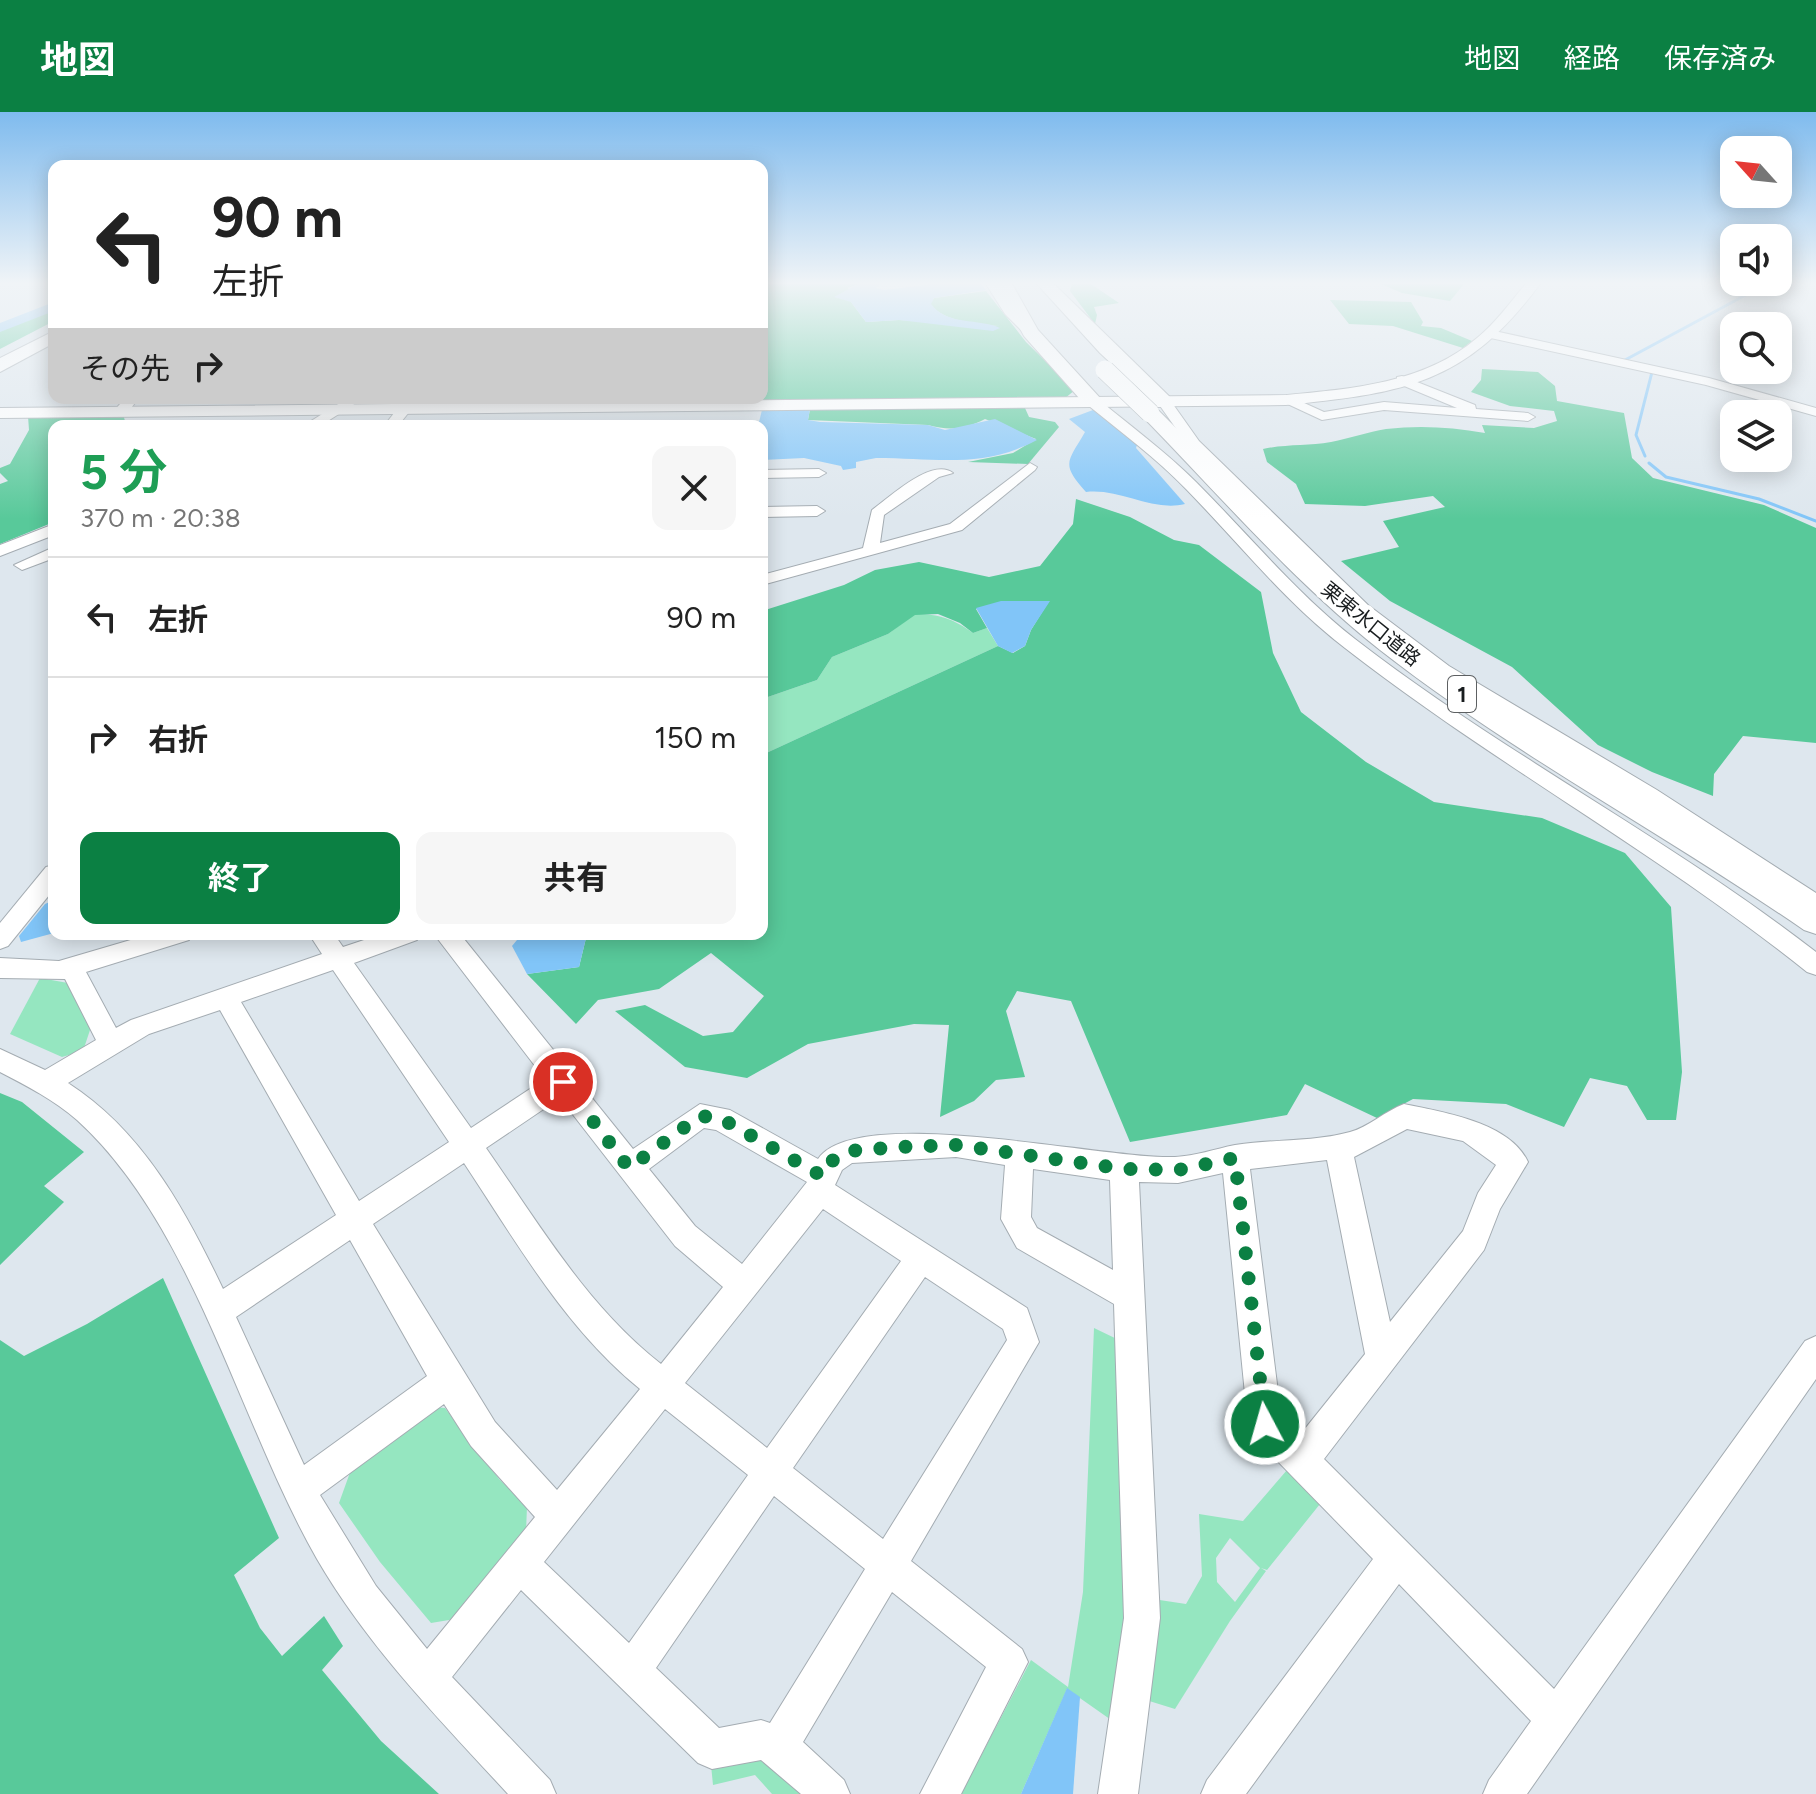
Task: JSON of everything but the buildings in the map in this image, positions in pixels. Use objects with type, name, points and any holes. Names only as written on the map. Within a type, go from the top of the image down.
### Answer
[{"type":"highway","points":[[1057,362],[1094,403]]},
{"type":"highway","name":"栗東水口道路","points":[[1098,362],[1158,408],[1308,572],[1391,644],[1525,735],[1706,845],[1816,921]]},
{"type":"highway","name":"1","points":[[1117,362],[1158,408]]},
{"type":"main road","points":[[0,413],[127,404],[340,408],[1094,403],[1158,408],[1286,400],[1358,391],[1402,380],[1450,362]]},
{"type":"street","points":[[1620,362],[1709,382],[1816,412]]},
{"type":"street","points":[[1402,380],[1487,415]]},
{"type":"street","points":[[1286,400],[1322,416],[1384,406],[1528,417]]},
{"type":"street","points":[[1094,403],[1168,463],[1261,563],[1347,642],[1531,768],[1663,852],[1816,965]]},
{"type":"street","points":[[320,420],[347,404]]},
{"type":"street","points":[[396,420],[406,407]]},
{"type":"street","points":[[1158,408],[1374,618],[1442,670],[1664,804],[1816,904]]},
{"type":"street","points":[[768,578],[956,527],[1030,467]]},
{"type":"street","points":[[768,474],[819,473]]},
{"type":"street","points":[[870,551],[877,513],[936,473],[946,473]]},
{"type":"street","points":[[768,512],[817,512]]},
{"type":"street","points":[[0,551],[48,531]]},
{"type":"street","points":[[22,565],[48,554]]},
{"type":"street","points":[[0,940],[48,880]]},
{"type":"street","points":[[0,968],[59,971],[160,940]]},
{"type":"street","points":[[326,940],[579,1307],[615,1348],[770,1475],[1009,1662],[940,1794]]},
{"type":"street","points":[[46,1083],[140,1027],[392,940]]},
{"type":"street","points":[[451,940],[685,1236],[744,1285]]},
{"type":"street","points":[[71,968],[111,1043]]},
{"type":"street","points":[[226,998],[448,1381],[483,1434],[559,1517]]},
{"type":"street","points":[[0,1060],[46,1083],[86,1111],[138,1168],[188,1248],[298,1490],[344,1570],[372,1611],[536,1794]]},
{"type":"street","points":[[217,1311],[563,1082]]},
{"type":"street","points":[[629,1168],[700,1116],[720,1118],[1016,1319],[1023,1342],[778,1746]]},
{"type":"street","points":[[429,1676],[744,1285],[821,1184],[832,1161],[848,1151],[956,1145],[1124,1169],[1178,1170],[1235,1158],[1356,1144],[1404,1116],[1470,1130],[1514,1162],[1488,1202],[1474,1240],[1301,1461]]},
{"type":"street","points":[[1338,1145],[1381,1355]]},
{"type":"street","points":[[1020,1152],[1016,1219],[1027,1238],[1130,1296]]},
{"type":"street","points":[[1235,1158],[1265,1424],[1556,1718]]},
{"type":"street","points":[[1118,1794],[1142,1618],[1124,1169]]},
{"type":"street","points":[[632,1670],[921,1257]]},
{"type":"street","points":[[1503,1794],[1816,1352]]},
{"type":"street","points":[[298,1490],[448,1381]]},
{"type":"street","points":[[1221,1794],[1396,1558]]},
{"type":"street","points":[[521,1565],[712,1749],[761,1740],[778,1746],[830,1794]]},
{"type":"green space","points":[[768,362],[1047,362],[1075,390],[1064,399],[768,401]]},
{"type":"green space","points":[[1482,369],[1538,372],[1555,386],[1557,401],[1624,413],[1632,458],[1653,478],[1764,505],[1816,528],[1816,743],[1743,736],[1714,774],[1713,796],[1652,772],[1598,745],[1512,667],[1390,601],[1341,561],[1399,547],[1383,521],[1445,507],[1433,496],[1365,506],[1305,504],[1296,484],[1267,462],[1263,449],[1331,442],[1386,429],[1436,427],[1485,433],[1482,425],[1534,428],[1557,421],[1554,411],[1510,406],[1471,392],[1481,380]]},
{"type":"green space","points":[[1025,408],[1029,417],[1055,422],[1059,427],[1028,464],[968,462],[1013,453],[1036,439],[985,419],[951,428],[808,420],[810,409]]},
{"type":"green space","points":[[123,414],[125,420],[48,420],[48,524],[0,544],[0,484],[8,481],[0,473],[0,468],[10,464],[29,430],[28,416]]},
{"type":"green space","points":[[1076,499],[1130,517],[1174,540],[1199,545],[1261,592],[1273,653],[1301,712],[1366,762],[1434,802],[1542,818],[1625,853],[1671,907],[1682,1072],[1676,1120],[1647,1120],[1627,1086],[1590,1078],[1564,1127],[1506,1104],[1413,1099],[1377,1118],[1305,1084],[1287,1115],[1130,1142],[1071,1001],[1017,991],[1006,1011],[1025,1077],[996,1080],[974,1101],[940,1117],[949,1025],[914,1024],[808,1044],[747,1078],[685,1067],[615,1011],[645,1005],[703,1036],[733,1032],[764,996],[711,953],[659,989],[598,1000],[576,1024],[527,974],[579,967],[586,940],[768,940],[768,752],[998,646],[1013,653],[1025,646],[1049,601],[976,609],[987,628],[973,633],[960,623],[938,614],[915,615],[888,634],[832,657],[817,680],[768,697],[768,609],[844,585],[875,570],[919,562],[989,577],[1040,566],[1073,524]]},
{"type":"green space","points":[[915,614],[932,615],[946,618],[973,633],[987,628],[998,646],[768,752],[768,697],[817,680],[832,657],[888,634]]},
{"type":"green space","points":[[40,978],[68,983],[91,1027],[83,1051],[62,1057],[10,1034]]},
{"type":"green space","points":[[0,1093],[22,1102],[84,1152],[44,1186],[64,1202],[0,1265]]},
{"type":"green space","points":[[163,1278],[279,1538],[234,1575],[260,1628],[282,1656],[324,1616],[343,1646],[322,1670],[381,1741],[439,1794],[0,1794],[0,1340],[24,1356],[87,1324]]},
{"type":"green space","points":[[1094,1328],[1121,1341],[1129,1615],[1114,1722],[1067,1689],[1021,1794],[961,1794],[1031,1660],[1068,1687],[1083,1592]]},
{"type":"green space","points":[[433,1407],[445,1408],[499,1479],[527,1506],[526,1533],[455,1619],[431,1623],[380,1562],[339,1503],[352,1467]]},
{"type":"green space","points":[[1287,1470],[1320,1504],[1267,1570],[1261,1568],[1266,1571],[1230,1621],[1175,1709],[1146,1700],[1153,1599],[1186,1604],[1202,1576],[1199,1514],[1243,1521]],"holes":[[[1230,1538],[1260,1568],[1235,1602],[1217,1582],[1216,1558]]]},
{"type":"green space","points":[[755,1755],[805,1794],[772,1794],[755,1775],[713,1785],[711,1765]]},
{"type":"water","points":[[810,409],[808,420],[820,422],[928,425],[945,430],[995,419],[1037,440],[1017,449],[978,458],[876,458],[856,462],[856,468],[843,470],[841,466],[804,458],[768,460],[768,420],[760,420],[762,410]]},
{"type":"water","points":[[1093,410],[1101,413],[1137,445],[1136,448],[1185,504],[1160,505],[1111,493],[1086,492],[1072,475],[1069,462],[1085,432],[1069,419]]},
{"type":"water","points":[[1001,601],[1050,601],[1031,630],[1025,646],[1012,653],[998,646],[976,608]]},
{"type":"water","points":[[48,903],[48,935],[21,942],[19,936]]},
{"type":"water","points":[[517,940],[586,940],[579,967],[527,974],[512,946]]},
{"type":"water","points":[[1067,1688],[1080,1697],[1073,1794],[1021,1794]]},
{"type":"waterway","points":[[1645,456],[1636,435],[1652,372]]},
{"type":"waterway","points":[[1649,463],[1666,477],[1759,499],[1816,521]]},
{"type":"route","points":[[563,1082],[629,1168],[700,1116],[720,1118],[822,1176],[832,1161],[848,1151],[899,1147],[956,1145],[1124,1169],[1178,1170],[1235,1158],[1265,1424]]}]
